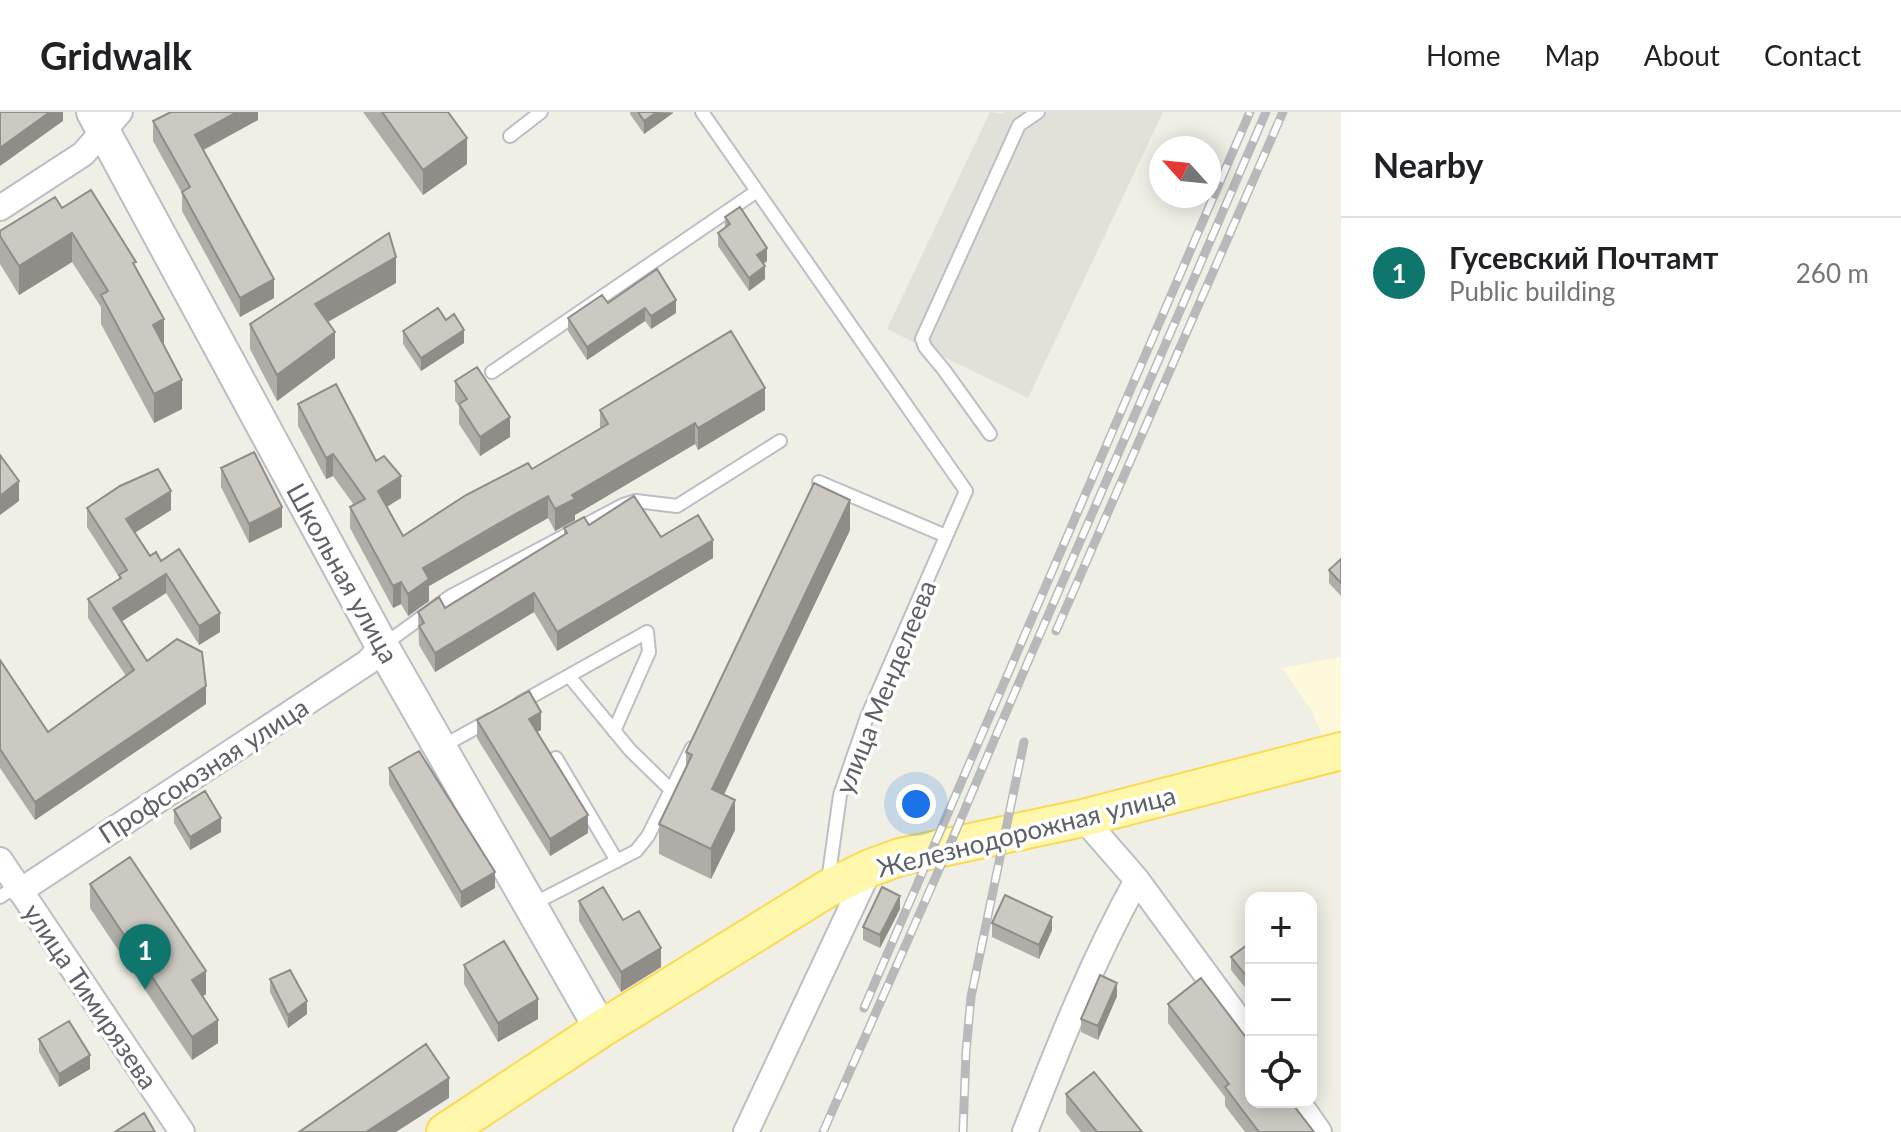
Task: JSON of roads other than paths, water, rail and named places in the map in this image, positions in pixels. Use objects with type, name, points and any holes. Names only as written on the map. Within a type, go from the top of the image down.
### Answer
[{"type":"main road","name":"Школьная улица","points":[[105,119],[382,646],[601,1029]]},
{"type":"main road","name":"Железнодорожная улица","points":[[445,1132],[601,1029],[827,889],[870,868],[900,857],[1083,818],[1341,751]]},
{"type":"street","points":[[0,208],[83,154],[105,119]]},
{"type":"street","name":"Профсоюзная улица","points":[[12,891],[368,662],[382,646]]},
{"type":"street","points":[[1083,818],[1137,880],[1245,1028]]},
{"type":"street","name":"улица Тимирязева","points":[[0,860],[12,891],[182,1132]]},
{"type":"street","points":[[746,1132],[870,868]]},
{"type":"street","points":[[1025,1132],[1082,986],[1104,938],[1137,880]]},
{"type":"street","points":[[1302,1108],[1319,1132]]},
{"type":"lane","points":[[510,136],[541,112]]},
{"type":"lane","points":[[492,372],[757,191],[702,112]]},
{"type":"lane","points":[[990,434],[922,339],[1019,125],[1038,112]]},
{"type":"lane","name":"улица Менделеева","points":[[757,191],[966,491],[867,717],[845,782],[831,844],[827,889]]},
{"type":"lane","points":[[382,646],[451,596],[623,505],[636,501],[677,506],[780,441]]},
{"type":"lane","points":[[819,482],[946,536]]},
{"type":"lane","points":[[440,748],[647,632],[649,652],[614,731]]},
{"type":"lane","points":[[569,676],[614,731],[671,790]]},
{"type":"lane","points":[[530,905],[636,851],[648,836],[697,736]]},
{"type":"lane","points":[[556,758],[617,861]]},
{"type":"railway","points":[[864,1008],[1250,112]]},
{"type":"railway","points":[[823,1132],[1266,112]]},
{"type":"railway","points":[[1056,631],[1283,112]]},
{"type":"railway","points":[[963,1132],[971,997],[1024,742]]},
{"type":"place","name":"Гусевский Почтамт","points":[[145,990]]}]
